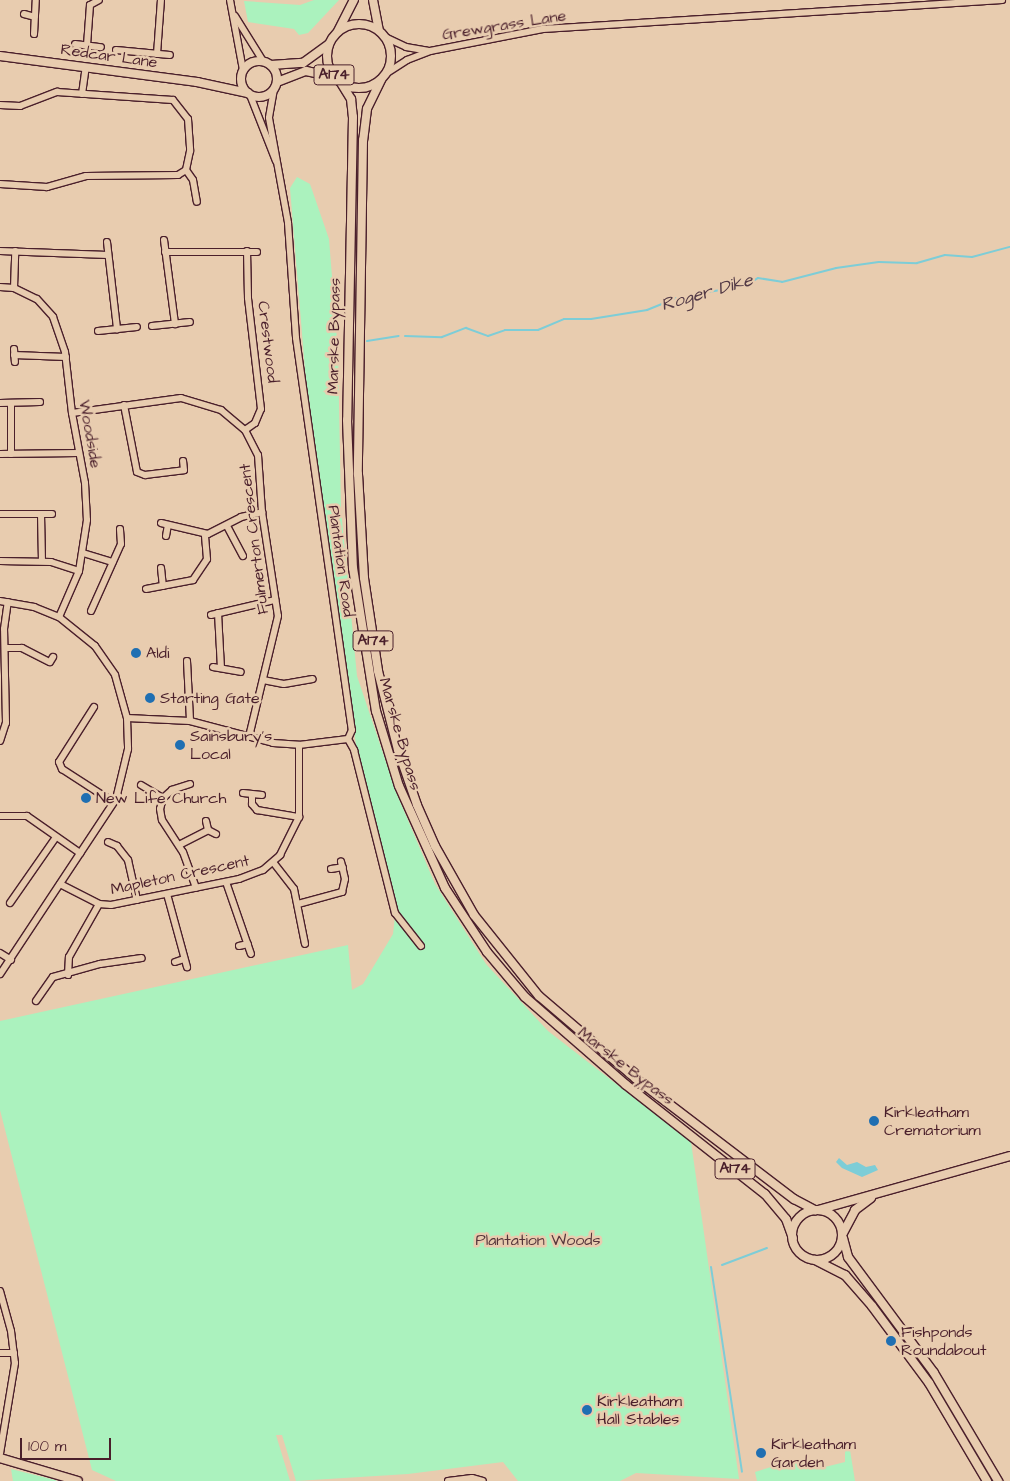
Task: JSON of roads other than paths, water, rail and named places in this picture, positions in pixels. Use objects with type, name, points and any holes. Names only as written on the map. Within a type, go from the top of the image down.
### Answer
[{"type":"main road","name":"A174","points":[[354,0],[329,44],[327,61],[338,80],[359,88],[381,80],[387,73]]},
{"type":"main road","points":[[373,0],[379,30]]},
{"type":"main road","points":[[336,32],[354,23],[367,24],[379,30],[387,38],[392,50],[387,73]]},
{"type":"main road","points":[[329,44],[303,63],[271,65],[263,61],[251,62],[242,74],[249,94],[261,97],[275,86],[306,71],[338,80]]},
{"type":"main road","name":"Redcar Lane","points":[[0,56],[214,85],[249,94]]},
{"type":"main road","points":[[271,65],[275,86]]},
{"type":"main road","name":"Redcar Lane","points":[[214,85],[231,82],[242,74]]},
{"type":"main road","name":"Marske Bypass","points":[[338,80],[351,99],[353,117],[347,420],[353,568],[376,711],[405,801],[445,888],[487,952],[525,996],[610,1073],[765,1194],[781,1212],[793,1238]]},
{"type":"main road","name":"Marske Bypass","points":[[381,80],[367,108],[363,140],[358,344],[359,483],[364,578],[378,671],[398,750],[417,805],[435,846],[474,915],[539,996],[635,1078],[794,1199],[817,1210]]},
{"type":"main road","points":[[793,1238],[797,1222],[817,1210],[872,1197],[1010,1156]]},
{"type":"main road","points":[[815,1260],[835,1252],[855,1210],[872,1197]]},
{"type":"main road","name":"A174","points":[[817,1210],[835,1218],[843,1236],[848,1257],[934,1373],[998,1481]]},
{"type":"main road","name":"A174","points":[[793,1238],[802,1256],[815,1260],[845,1275],[878,1313],[929,1383],[987,1481]]},
{"type":"main road","points":[[0,1458],[78,1481]]},
{"type":"street","points":[[34,34],[36,0]]},
{"type":"street","points":[[87,45],[90,4],[99,0]]},
{"type":"street","points":[[157,54],[161,0]]},
{"type":"street","points":[[230,0],[242,74]]},
{"type":"street","name":"Grewgrass Lane","points":[[387,73],[407,60],[430,51],[544,30],[1002,0]]},
{"type":"street","points":[[233,13],[250,45],[263,61]]},
{"type":"street","points":[[24,14],[34,17]]},
{"type":"street","name":"Grewgrass Lane","points":[[387,38],[406,47],[430,51]]},
{"type":"street","points":[[75,44],[101,47]]},
{"type":"street","points":[[116,50],[170,56]]},
{"type":"street","points":[[82,94],[86,67]]},
{"type":"street","name":"Plantation Road","points":[[275,86],[269,118],[278,164],[291,255],[296,338],[352,730],[348,739],[354,750],[395,912],[421,946]]},
{"type":"street","points":[[0,106],[20,106],[57,92],[160,97],[178,103],[188,119],[190,151],[186,170]]},
{"type":"street","name":"Plantation Road","points":[[249,94],[278,164]]},
{"type":"street","points":[[0,184],[47,187],[86,176],[168,176],[186,170]]},
{"type":"street","points":[[186,170],[194,180],[197,202]]},
{"type":"street","points":[[164,240],[175,324]]},
{"type":"street","points":[[107,242],[117,329]]},
{"type":"street","points":[[0,251],[108,255]]},
{"type":"street","points":[[14,251],[14,288]]},
{"type":"street","name":"Crestwood","points":[[246,430],[255,423],[262,409],[250,321],[247,251]]},
{"type":"street","points":[[165,252],[257,252]]},
{"type":"street","name":"Woodside","points":[[0,287],[14,288],[37,298],[50,312],[60,334],[66,357],[86,507],[83,553],[79,571],[59,616]]},
{"type":"street","points":[[152,326],[190,322]]},
{"type":"street","points":[[98,331],[137,326]]},
{"type":"street","points":[[15,355],[66,357]]},
{"type":"street","name":"Fulmerton Crescent","points":[[72,412],[166,399],[196,400],[220,410],[246,430],[258,455],[262,512],[278,616],[276,632],[249,737]]},
{"type":"street","points":[[0,403],[40,402]]},
{"type":"street","points":[[11,403],[11,454]]},
{"type":"street","points":[[124,405],[137,472],[145,475],[184,470],[183,461]]},
{"type":"street","points":[[0,454],[79,453]]},
{"type":"street","points":[[166,536],[164,524],[205,534],[227,526],[241,516],[262,512]]},
{"type":"street","points":[[0,514],[52,514]]},
{"type":"street","points":[[41,514],[42,561]]},
{"type":"street","points":[[227,526],[245,547],[243,556]]},
{"type":"street","points":[[91,611],[121,544],[120,530]]},
{"type":"street","points":[[146,589],[186,584],[203,569],[208,559],[205,534]]},
{"type":"street","points":[[83,553],[113,562]]},
{"type":"street","points":[[0,561],[42,561],[79,571]]},
{"type":"street","points":[[160,568],[163,586]]},
{"type":"street","points":[[221,668],[214,614],[275,600]]},
{"type":"street","points":[[0,601],[59,616],[95,646],[110,669],[127,718],[128,749],[113,802],[11,960],[0,974]]},
{"type":"street","points":[[0,741],[6,723],[2,696],[5,648],[2,629],[8,602]]},
{"type":"street","points":[[5,648],[22,648],[50,662],[53,657]]},
{"type":"street","points":[[187,661],[190,720]]},
{"type":"street","points":[[213,666],[241,672]]},
{"type":"street","points":[[263,680],[284,684],[313,679]]},
{"type":"street","points":[[304,680],[305,689]]},
{"type":"street","points":[[94,707],[59,762],[62,769],[113,802]]},
{"type":"street","points":[[127,718],[190,720],[249,737],[300,746],[348,739]]},
{"type":"street","name":"Mapleton Crescent","points":[[60,884],[99,904],[137,900],[249,876],[273,862],[288,843],[299,817],[300,746]]},
{"type":"street","points":[[176,779],[182,784]]},
{"type":"street","points":[[163,798],[182,784],[190,784]]},
{"type":"street","points":[[143,795],[144,787],[163,798]]},
{"type":"street","points":[[243,793],[262,796]]},
{"type":"street","points":[[252,795],[252,804],[257,810],[299,817]]},
{"type":"street","points":[[163,798],[162,820],[178,845],[196,888]]},
{"type":"street","points":[[0,816],[27,816],[80,852]]},
{"type":"street","points":[[206,821],[208,830]]},
{"type":"street","points":[[178,845],[208,830]]},
{"type":"street","points":[[208,830],[216,834]]},
{"type":"street","points":[[10,903],[56,837]]},
{"type":"street","points":[[117,846],[121,838]]},
{"type":"street","points":[[108,842],[117,846],[132,869],[137,900]]},
{"type":"street","points":[[273,862],[287,876],[298,904],[304,940],[312,936]]},
{"type":"street","points":[[298,904],[342,892],[345,879],[342,864],[331,869]]},
{"type":"street","points":[[226,882],[251,954]]},
{"type":"street","points":[[167,894],[187,967]]},
{"type":"street","points":[[68,975],[67,965],[73,947],[86,930],[99,904]]},
{"type":"street","points":[[239,946],[248,944]]},
{"type":"street","points":[[0,953],[11,960]]},
{"type":"street","points":[[36,1001],[48,980],[100,964],[142,958]]},
{"type":"street","points":[[175,962],[184,959]]},
{"type":"street","points":[[0,1291],[14,1353],[11,1404],[0,1454]]},
{"type":"street","points":[[0,1353],[14,1353]]},
{"type":"street","points":[[448,1481],[472,1478],[483,1481]]},
{"type":"water","points":[[839,1158],[847,1165],[857,1162],[866,1167],[875,1165],[878,1170],[862,1177],[842,1168],[836,1162]]},
{"type":"waterway","name":"Roger Dike","points":[[405,336],[442,337],[466,328],[488,336],[505,330],[538,330],[564,319],[591,319],[647,310],[677,298],[688,300],[708,292],[745,286],[758,278],[782,282],[836,268],[879,262],[917,263],[945,255],[972,257],[1010,247]]},
{"type":"waterway","name":"Roger Dike","points":[[367,341],[399,336]]},
{"type":"waterway","points":[[722,1265],[767,1248]]},
{"type":"waterway","points":[[711,1267],[742,1472]]},
{"type":"place","name":"Aldi","points":[[136,653]]},
{"type":"place","name":"Starting Gate","points":[[150,698]]},
{"type":"place","name":"Sainsbury's Local","points":[[180,745]]},
{"type":"place","name":"New Life Church","points":[[86,798]]},
{"type":"place","name":"Kirkleatham Crematorium","points":[[874,1121]]},
{"type":"place","name":"Fishponds Roundabout","points":[[891,1341]]},
{"type":"place","name":"Kirkleatham Hall Stables","points":[[587,1410]]},
{"type":"place","name":"Kirkleatham Garden","points":[[761,1453]]},
{"type":"park label","name":"Plantation Woods","points":[[538,1240]]}]
